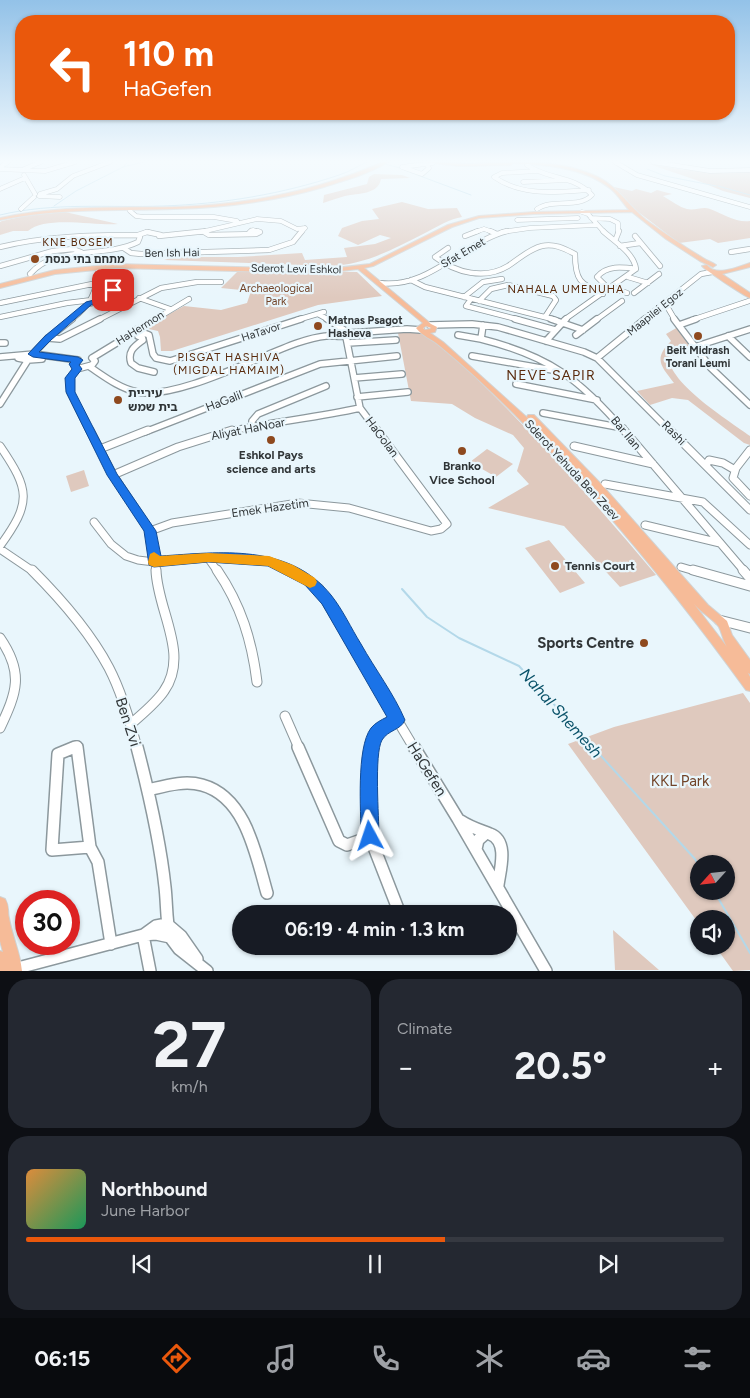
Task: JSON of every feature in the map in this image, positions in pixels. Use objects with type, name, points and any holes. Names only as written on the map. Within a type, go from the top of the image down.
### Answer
[{"type":"main road","points":[[9,216],[77,207]]},
{"type":"main road","points":[[86,207],[134,210],[188,207]]},
{"type":"main road","points":[[0,220],[62,210],[208,207]]},
{"type":"main road","points":[[621,207],[705,267],[718,270],[750,264]]},
{"type":"main road","points":[[630,207],[718,270],[750,297]]},
{"type":"main road","points":[[0,220],[21,209],[24,212],[33,212]]},
{"type":"main road","name":"Sderot Levi Eshkol","points":[[0,285],[39,272],[99,266],[138,265],[323,271],[359,267],[383,260],[441,230],[462,222],[490,216],[541,210],[623,210]]},
{"type":"main road","name":"Sderot Levi Eshkol","points":[[541,210],[582,212],[591,215],[605,211],[623,210]]},
{"type":"main road","points":[[623,210],[632,210]]},
{"type":"main road","points":[[605,211],[624,213],[637,218]]},
{"type":"main road","name":"Sderot Yehuda Ben Zeev","points":[[359,267],[380,283],[435,338],[491,388],[558,453],[619,520],[720,643],[750,686]]},
{"type":"main road","name":"Sderot Yehuda Ben Zeev","points":[[359,267],[427,328],[515,402],[565,451],[620,511],[689,592],[725,626],[726,632]]},
{"type":"main road","points":[[717,620],[709,618],[707,628],[719,636],[726,632],[750,669]]},
{"type":"main road","points":[[0,904],[0,915],[10,970]]},
{"type":"main road","points":[[0,959],[10,970]]},
{"type":"street","points":[[134,210],[144,217],[228,222],[267,219],[285,222],[294,228],[304,226]]},
{"type":"street","points":[[591,215],[596,226],[634,258],[636,269]]},
{"type":"street","points":[[591,215],[610,219],[618,223],[619,230],[614,241]]},
{"type":"street","points":[[239,221],[251,218],[273,218],[304,226]]},
{"type":"street","points":[[517,220],[578,218]]},
{"type":"street","points":[[537,220],[544,228]]},
{"type":"street","name":"Ben Ish Hai","points":[[0,247],[54,236],[150,236],[204,232],[234,226],[239,221]]},
{"type":"street","points":[[228,222],[234,226]]},
{"type":"street","name":"Ben Ish Hai","points":[[224,227],[228,222]]},
{"type":"street","name":"Ben Ish Hai","points":[[126,250],[141,254],[269,250],[293,242],[304,226]]},
{"type":"street","points":[[465,236],[491,226]]},
{"type":"street","name":"Sfat Emet","points":[[380,283],[392,284],[411,280],[447,264],[497,234],[544,228],[596,226]]},
{"type":"street","name":"Ben Ish Hai","points":[[126,250],[142,252],[263,249],[290,241],[295,236],[294,228]]},
{"type":"street","points":[[484,229],[497,234]]},
{"type":"street","points":[[204,232],[209,235],[248,234]]},
{"type":"street","points":[[126,250],[138,242],[139,236]]},
{"type":"street","points":[[39,272],[43,262],[55,258],[126,250],[150,236]]},
{"type":"street","points":[[634,236],[655,257],[660,266]]},
{"type":"street","points":[[620,246],[640,244]]},
{"type":"street","points":[[448,248],[435,257],[447,264],[469,272],[489,273],[501,270],[534,248],[542,246],[560,247],[575,254],[575,273],[582,283],[603,294]]},
{"type":"street","points":[[0,266],[61,249],[78,250],[80,255]]},
{"type":"street","points":[[731,252],[750,249]]},
{"type":"street","points":[[0,404],[30,357],[48,338],[90,302],[97,283],[99,266]]},
{"type":"street","points":[[627,293],[612,288],[598,280],[597,277],[601,272],[620,267],[636,269]]},
{"type":"street","name":"Maapilei Egoz","points":[[595,355],[626,333],[705,267]]},
{"type":"street","points":[[546,341],[562,322],[628,277],[636,269]]},
{"type":"street","name":"Maapilei Egoz","points":[[595,355],[656,311],[701,274],[718,270]]},
{"type":"street","points":[[634,293],[659,274]]},
{"type":"street","points":[[628,277],[648,283]]},
{"type":"street","points":[[464,297],[483,282],[502,278]]},
{"type":"street","points":[[0,317],[79,301],[97,302],[131,279]]},
{"type":"street","points":[[411,280],[425,287],[545,317],[583,330]]},
{"type":"street","points":[[48,338],[60,339],[68,336],[157,290],[198,282],[221,282]]},
{"type":"street","points":[[0,303],[97,283]]},
{"type":"street","points":[[387,290],[392,284]]},
{"type":"street","points":[[478,301],[491,289],[508,285],[550,295],[556,300],[545,317]]},
{"type":"street","points":[[679,325],[750,297]]},
{"type":"street","points":[[139,298],[170,310]]},
{"type":"street","name":"HaHermon","points":[[92,358],[137,333],[189,299]]},
{"type":"street","points":[[471,299],[466,306],[555,330]]},
{"type":"street","points":[[576,335],[622,301]]},
{"type":"street","points":[[665,303],[694,347],[724,384],[750,404]]},
{"type":"street","points":[[656,311],[664,310],[670,313]]},
{"type":"street","name":"HaTavor","points":[[152,340],[153,354],[156,358],[170,361],[321,313],[336,324],[344,334]]},
{"type":"street","name":"Rashi","points":[[427,328],[445,325],[483,325],[505,329],[595,355],[750,510]]},
{"type":"street","points":[[481,339],[483,325]]},
{"type":"street","points":[[0,357],[64,360],[90,367],[124,389],[142,394],[160,393],[302,342],[344,334],[427,328]]},
{"type":"street","points":[[694,347],[750,329]]},
{"type":"street","points":[[135,345],[147,345],[152,340],[145,332],[137,333]]},
{"type":"street","points":[[137,333],[143,340],[132,348],[129,356],[131,364],[138,369],[154,372]]},
{"type":"street","name":"HaGolan","points":[[344,334],[348,343],[360,408],[447,524]]},
{"type":"street","name":"Bar Ilan","points":[[458,335],[481,339],[530,353],[586,388],[623,428],[750,578]]},
{"type":"street","points":[[728,336],[750,357]]},
{"type":"street","points":[[348,343],[396,340]]},
{"type":"street","name":"HaGalil","points":[[100,449],[320,364],[397,356]]},
{"type":"street","points":[[472,356],[561,372]]},
{"type":"street","points":[[90,367],[95,363],[92,358],[77,364],[70,378],[70,392],[112,475],[150,531],[155,553],[156,579],[174,645],[174,670],[164,692],[131,724]]},
{"type":"street","points":[[354,378],[402,374]]},
{"type":"street","points":[[516,384],[599,401]]},
{"type":"street","points":[[252,426],[252,420],[258,414],[326,386]]},
{"type":"street","points":[[357,397],[408,392]]},
{"type":"street","name":"Aliyat HaNoar","points":[[112,475],[199,439],[252,426],[315,418],[360,408]]},
{"type":"street","points":[[543,413],[623,428]]},
{"type":"street","points":[[0,446],[19,477],[24,498],[24,509],[19,520],[0,547]]},
{"type":"street","points":[[574,446],[652,464]]},
{"type":"street","points":[[750,450],[734,470],[733,478],[750,496]]},
{"type":"street","points":[[706,466],[709,460],[716,460],[727,464],[734,470]]},
{"type":"street","points":[[605,484],[703,502],[750,545]]},
{"type":"street","name":"Emek Hazetim","points":[[150,531],[172,523],[298,503],[317,502],[341,506],[432,531],[441,529],[447,524]]},
{"type":"street","name":"HaGefen","points":[[94,522],[111,544],[126,556],[138,560],[154,562],[208,558],[269,561],[301,576],[319,589],[476,849],[546,970]]},
{"type":"street","points":[[645,525],[721,543]]},
{"type":"street","name":"Ben Zvi","points":[[0,547],[29,567],[48,586],[91,639],[109,668],[131,724],[148,790],[165,887],[167,924],[170,937]]},
{"type":"street","points":[[208,558],[227,583],[239,605],[255,656],[257,682]]},
{"type":"street","points":[[681,567],[750,586]]},
{"type":"street","points":[[717,620],[747,627]]},
{"type":"street","points":[[726,632],[733,626],[747,627]]},
{"type":"street","points":[[0,638],[15,661],[18,684],[14,700],[0,728]]},
{"type":"street","points":[[285,716],[339,842],[347,845],[370,836]]},
{"type":"street","points":[[397,720],[382,728],[376,735],[372,744],[368,783],[370,836],[397,905]]},
{"type":"street","points":[[90,847],[52,850],[58,754],[77,746],[90,847],[98,862],[111,944]]},
{"type":"street","points":[[148,790],[185,783],[203,785],[224,797],[238,814],[248,833],[267,893]]},
{"type":"street","points":[[458,819],[468,826],[496,837],[502,848],[498,886]]},
{"type":"street","points":[[476,849],[478,840],[486,833]]},
{"type":"street","points":[[143,936],[156,926],[167,924],[181,936],[204,967]]},
{"type":"street","points":[[10,970],[156,934],[170,937],[179,949],[204,967]]},
{"type":"street","points":[[143,936],[150,970]]},
{"type":"green space","points":[[379,207],[457,208],[462,217],[444,223],[380,255],[343,265],[164,260],[175,257],[238,257],[302,253],[305,260],[347,257],[344,248],[375,244],[391,238],[380,235],[358,245],[338,236],[342,228],[362,221],[379,219],[372,209]]},
{"type":"green space","points":[[633,207],[707,208],[735,219],[750,221],[750,238],[718,243],[710,239],[679,243]]},
{"type":"green space","points":[[65,212],[118,224],[46,223],[28,231],[13,231],[0,235],[0,222],[2,221],[30,215]]},
{"type":"green space","name":"Archaeological Park","points":[[239,270],[357,272],[382,296],[318,305],[172,351],[161,351],[158,331],[144,328],[184,306],[221,310],[247,303],[251,291],[221,288]]},
{"type":"green space","points":[[678,327],[698,353],[679,354],[668,357],[671,368],[689,390],[750,436],[750,445],[744,443],[688,400],[672,398],[650,405],[637,391],[674,383],[663,367],[661,358],[665,347],[671,341],[666,334]]},
{"type":"green space","points":[[398,333],[424,333],[433,337],[463,365],[549,453],[656,575],[620,587],[564,526],[488,508],[529,484],[517,471],[524,448],[513,435],[475,418],[452,404],[411,401]]},
{"type":"green space","points":[[487,449],[513,464],[496,477],[470,462]]},
{"type":"green space","points":[[84,470],[89,486],[71,492],[66,476]]},
{"type":"green space","name":"Tennis Court","points":[[549,540],[585,583],[560,593],[525,548]]},
{"type":"green space","name":"KKL Park","points":[[743,693],[750,703],[750,970],[733,971],[721,955],[735,955],[735,910],[690,910],[690,912],[568,744],[614,727]]},
{"type":"green space","points":[[613,930],[659,970],[615,970]]},
{"type":"waterway","points":[[0,215],[55,207]]},
{"type":"waterway","name":"Nahal Shemesh","points":[[402,589],[427,617],[459,638],[519,666],[691,855]]},
{"type":"waterway","name":"Nahal Shemesh","points":[[719,900],[750,953]]},
{"type":"slow traffic","points":[[154,557],[154,562],[208,558],[241,558],[269,561],[289,569],[310,582]]},
{"type":"place","name":"מתחם בתי כנסת","points":[[35,259]]},
{"type":"place","name":"Matnas Psagot Hasheva","points":[[318,326]]},
{"type":"place","name":"Beit Midrash Torani Leumi","points":[[698,336]]},
{"type":"place","name":"עיריית בית שמש","points":[[118,400]]},
{"type":"place","name":"Eshkol Pays science and arts","points":[[271,440]]},
{"type":"place","name":"Branko Vice School","points":[[462,451]]},
{"type":"place","name":"Tennis Court","points":[[555,566]]},
{"type":"place","name":"Sports Centre","points":[[644,643]]},
{"type":"district","name":"KNE BOSEM","points":[[78,242]]},
{"type":"district","name":"NAHALA UMENUHA","points":[[566,289]]},
{"type":"district","name":"PISGAT HASHIVA (MIGDAL HAMAIM)","points":[[229,363]]},
{"type":"district","name":"NEVE SAPIR","points":[[551,375]]},
{"type":"route","points":[[113,290],[97,302],[89,304],[84,308],[48,338],[33,354],[78,360],[74,364],[77,369],[70,378],[70,392],[112,475],[150,531],[155,553],[154,562],[208,558],[241,558],[269,561],[289,569],[309,581],[319,589],[327,600],[397,720],[382,728],[372,744],[368,783],[370,836]]}]
